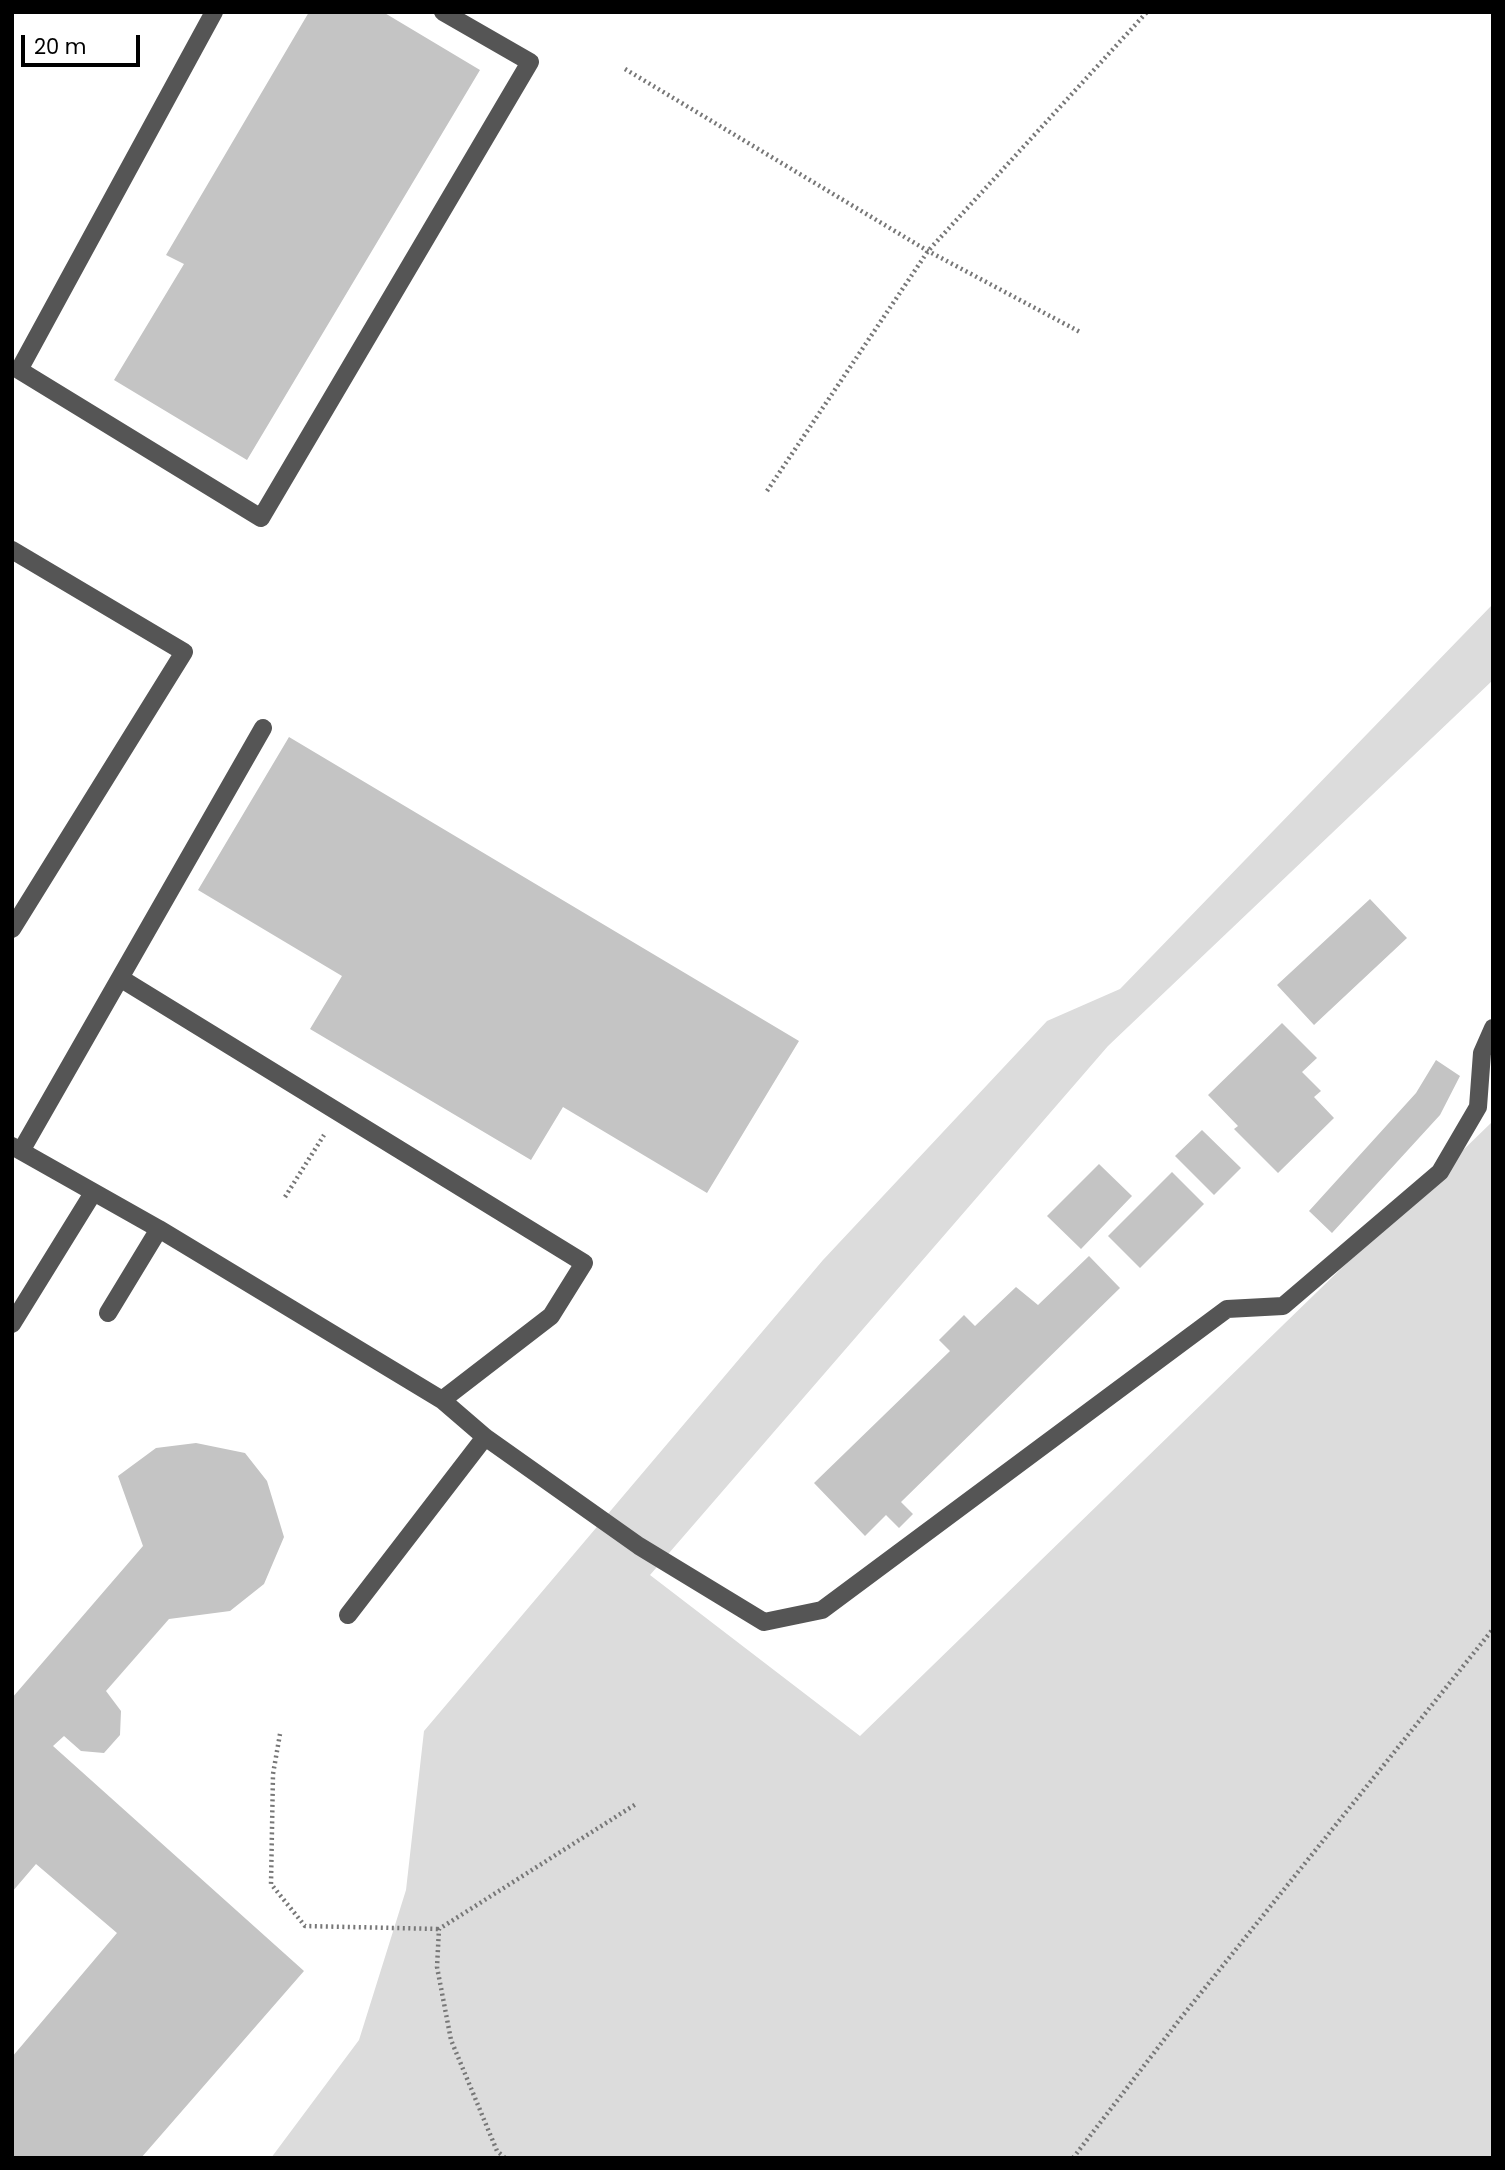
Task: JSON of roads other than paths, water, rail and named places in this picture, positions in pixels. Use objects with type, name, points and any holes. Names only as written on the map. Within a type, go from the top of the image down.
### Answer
[{"type":"street","points":[[214,12],[16,368],[261,518],[530,62],[443,12]]},
{"type":"street","points":[[12,550],[184,652],[12,929]]},
{"type":"street","points":[[263,728],[120,978],[17,1149],[159,1229],[442,1400],[485,1437],[676,1571],[764,1622],[822,1610],[1227,1309],[1283,1306],[1440,1172],[1478,1107],[1482,1053],[1493,1028]]},
{"type":"street","points":[[120,978],[584,1263],[551,1317],[442,1400]]},
{"type":"street","points":[[12,1324],[93,1193]]},
{"type":"street","points":[[108,1314],[159,1229]]},
{"type":"street","points":[[348,1615],[485,1437]]}]
